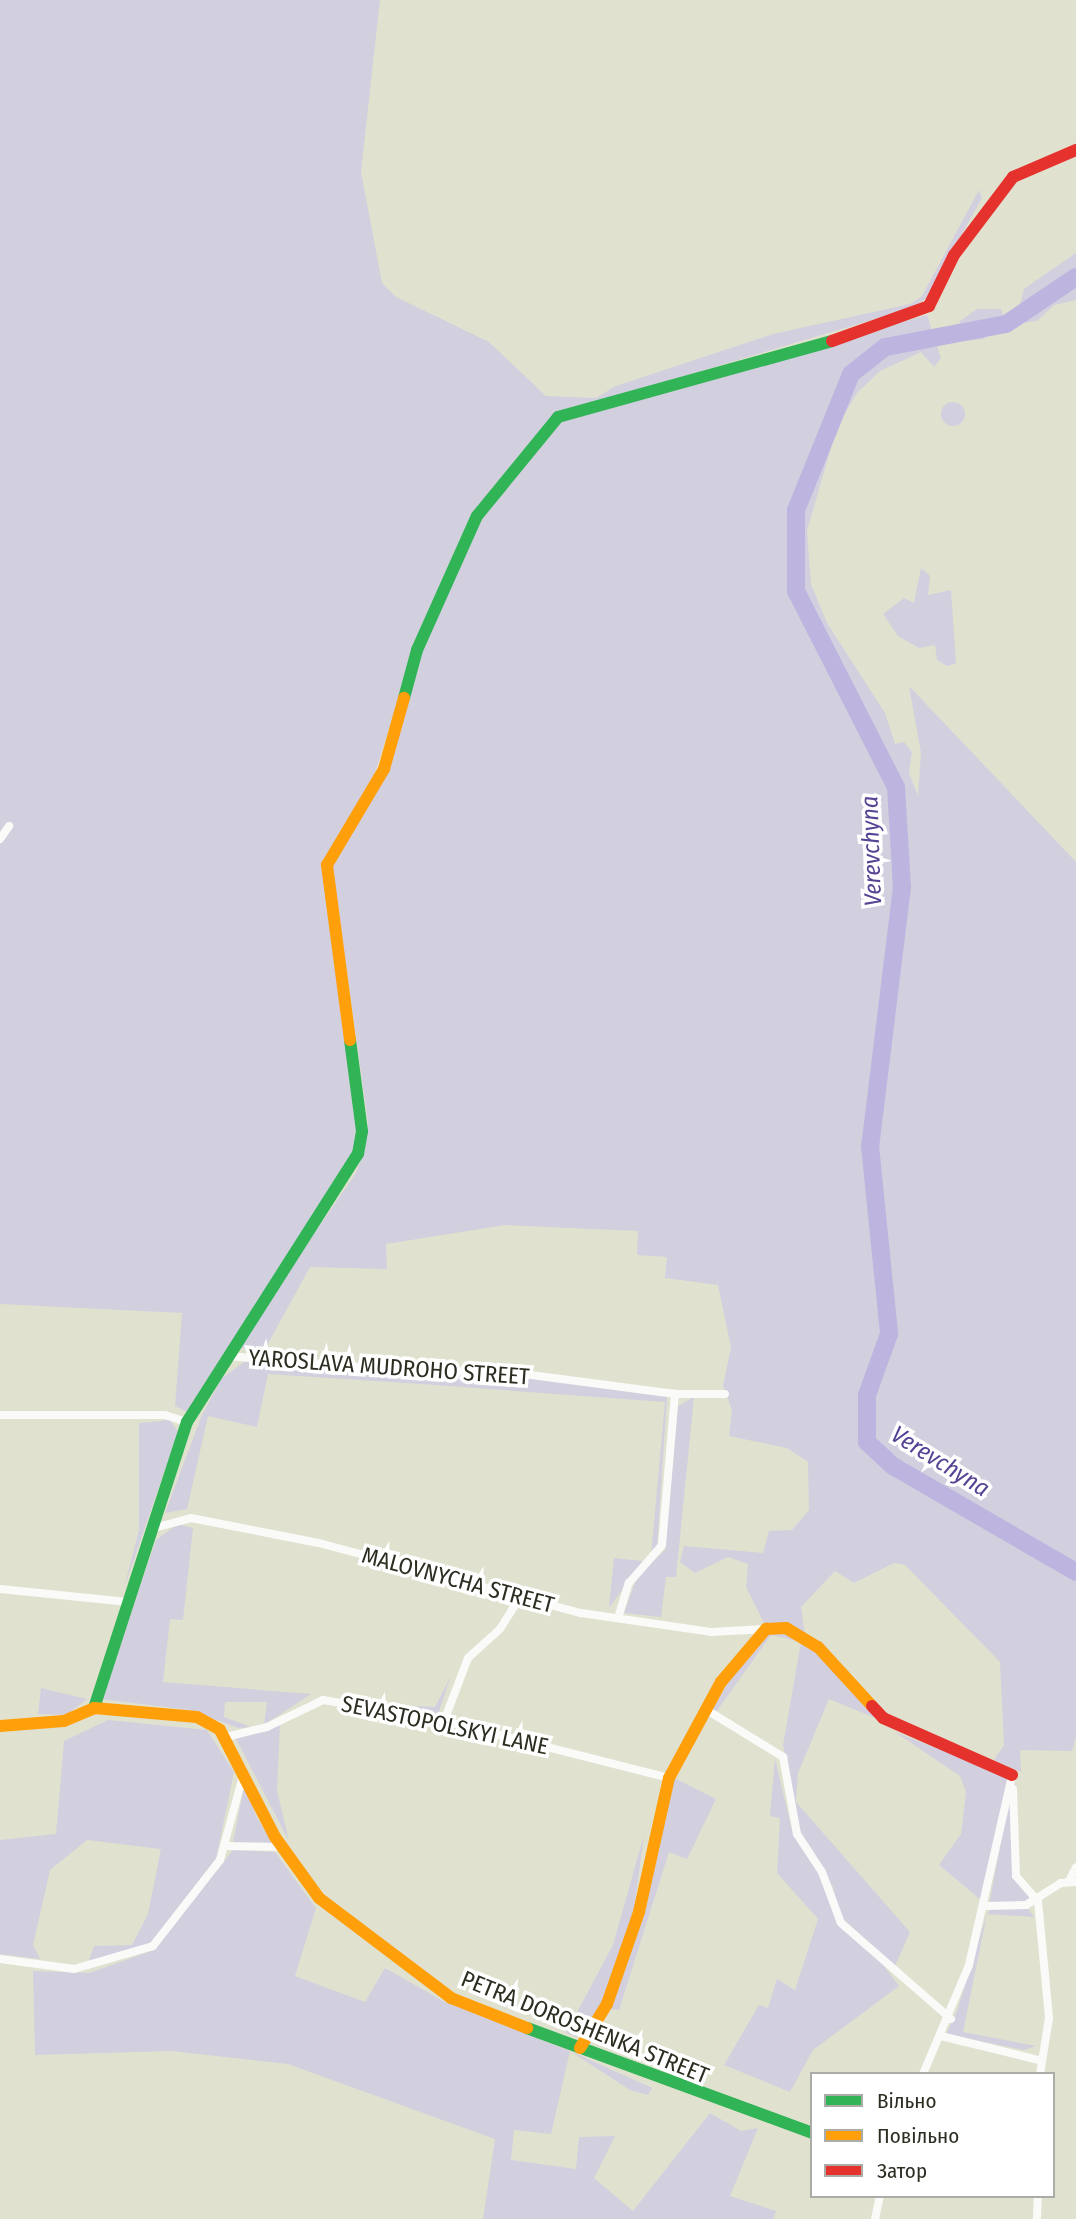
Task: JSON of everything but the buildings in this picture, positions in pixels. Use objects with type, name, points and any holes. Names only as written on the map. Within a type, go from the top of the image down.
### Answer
[{"type":"street","points":[[0,1726],[64,1721],[93,1708],[187,1422],[358,1154],[362,1131],[327,865],[384,769],[417,650],[490,497],[558,417],[847,337],[929,306],[954,255],[1013,177],[1076,150]]},
{"type":"street","points":[[0,839],[9,826]]},
{"type":"street","name":"YAROSLAVA MUDROHO STREET","points":[[227,1356],[421,1373],[501,1371],[676,1394],[725,1394]]},
{"type":"street","points":[[618,1618],[629,1583],[662,1545],[676,1394]]},
{"type":"street","points":[[0,1415],[164,1415],[187,1422]]},
{"type":"street","name":"MALOVNYCHA STREET","points":[[154,1528],[191,1518],[319,1543],[520,1597],[618,1618],[723,1633],[769,1627]]},
{"type":"street","points":[[0,1589],[128,1602]]},
{"type":"street","points":[[444,1721],[468,1658],[500,1629],[520,1597]]},
{"type":"street","points":[[580,2048],[607,2004],[639,1912],[669,1779],[705,1709],[769,1627],[818,1647],[883,1718],[1012,1775]]},
{"type":"street","name":"SEVASTOPOLSKYI LANE","points":[[226,1737],[267,1727],[314,1700],[444,1721],[669,1779]]},
{"type":"street","name":"PETRA DOROSHENKA STREET","points":[[93,1708],[197,1717],[226,1737],[282,1847],[332,1912],[435,1988],[580,2048],[810,2132]]},
{"type":"street","points":[[705,1709],[783,1757],[797,1833],[822,1872],[841,1923],[870,1942],[904,1982],[951,2019]]},
{"type":"street","points":[[0,1959],[74,1969],[153,1946],[227,1846],[245,1770]]},
{"type":"street","points":[[1012,1775],[1016,1876],[1038,1901],[1049,2018],[1039,2060],[1040,2072]]},
{"type":"street","points":[[924,2072],[951,2019],[986,1906],[1012,1775]]},
{"type":"street","points":[[227,1846],[282,1847]]},
{"type":"street","points":[[986,1906],[1038,1901],[1073,1880],[1076,1867]]},
{"type":"street","points":[[941,2036],[1039,2060]]},
{"type":"street","points":[[875,2219],[880,2198]]},
{"type":"street","points":[[1037,2219],[1038,2198]]},
{"type":"shaded area","points":[[0,0],[380,0],[361,172],[382,283],[396,297],[489,342],[546,396],[596,398],[616,386],[773,334],[910,304],[922,296],[979,190],[982,198],[926,298],[912,308],[557,414],[477,508],[406,676],[371,785],[331,848],[358,1129],[354,1155],[189,1413],[175,1406],[182,1313],[0,1304],[0,843],[7,834],[0,833]]},
{"type":"shaded area","points":[[1076,253],[1076,300],[1054,305],[1037,321],[1015,324],[1024,289]]},
{"type":"shaded area","points":[[977,309],[1001,309],[1004,317],[984,339],[955,342],[960,321]]},
{"type":"shaded area","points":[[927,315],[941,358],[934,367],[921,352],[880,371],[857,393],[837,427],[807,531],[811,584],[827,623],[885,713],[895,744],[904,742],[912,752],[909,773],[918,796],[921,753],[909,686],[1076,862],[1076,1737],[1072,1751],[1020,1750],[1021,1772],[994,1760],[1004,1745],[1000,1662],[905,1565],[894,1563],[854,1583],[835,1571],[801,1607],[805,1635],[764,1623],[746,1587],[748,1564],[728,1557],[695,1573],[680,1562],[684,1546],[763,1553],[769,1531],[792,1530],[809,1510],[808,1462],[787,1448],[729,1436],[732,1410],[723,1386],[731,1347],[718,1285],[665,1278],[667,1257],[637,1255],[638,1231],[505,1225],[386,1244],[387,1269],[310,1267],[265,1349],[235,1348],[356,1173],[364,1151],[368,1123],[332,864],[389,767],[418,657],[483,514],[558,420]]},
{"type":"shaded area","points":[[953,402],[964,409],[965,414],[958,425],[953,426],[942,419],[941,414],[948,403]]},
{"type":"shaded area","points":[[921,568],[930,576],[928,595],[951,590],[956,663],[947,666],[937,660],[935,645],[919,648],[898,636],[883,614],[904,598],[914,603]]},
{"type":"shaded area","points":[[244,1362],[415,1376],[499,1374],[667,1397],[657,1548],[651,1556],[665,1402],[421,1384],[268,1374],[257,1427],[208,1416],[187,1509],[165,1513],[202,1415],[222,1378]]},
{"type":"shaded area","points":[[694,1397],[676,1577],[666,1577],[661,1617],[624,1613],[637,1577],[665,1550],[678,1406]]},
{"type":"shaded area","points":[[170,1420],[178,1432],[124,1588],[139,1530],[139,1423]]},
{"type":"shaded area","points":[[178,1524],[193,1528],[183,1620],[170,1619],[163,1682],[311,1694],[264,1725],[267,1702],[225,1702],[224,1717],[251,1727],[238,1728],[190,1710],[101,1699],[156,1540]]},
{"type":"shaded area","points":[[614,1558],[643,1561],[609,1608]]},
{"type":"shaded area","points":[[777,1629],[802,1639],[815,1650],[878,1719],[829,1699],[798,1773],[796,1802],[910,1932],[895,1966],[839,1915],[833,1887],[800,1833],[783,1745],[801,1642],[771,1635],[716,1712],[712,1709],[752,1644]]},
{"type":"shaded area","points":[[450,1678],[438,1715],[388,1705],[435,1707]]},
{"type":"shaded area","points":[[41,1688],[87,1699],[66,1715],[38,1714]]},
{"type":"shaded area","points":[[108,1720],[207,1730],[234,1772],[216,1859],[149,1945],[88,1963],[94,1946],[132,1945],[148,1914],[161,1849],[87,1840],[50,1870],[33,1945],[40,1959],[0,1954],[0,1840],[56,1834],[64,1741]]},
{"type":"shaded area","points":[[280,1724],[277,1791],[289,1841],[235,1737]]},
{"type":"shaded area","points":[[895,1732],[1008,1776],[981,1900],[939,1865],[961,1834],[966,1792],[960,1776]]},
{"type":"shaded area","points":[[775,1759],[793,1834],[823,1878],[836,1922],[872,1950],[899,1986],[813,2050],[790,2092],[724,2065],[759,2005],[768,2008],[777,1979],[795,1990],[818,1919],[777,1873],[780,1818],[770,1816]]},
{"type":"shaded area","points":[[674,1778],[716,1799],[687,1859],[669,1852],[619,2010],[610,2009]]},
{"type":"shaded area","points":[[244,1786],[257,1818],[273,1844],[233,1843]]},
{"type":"shaded area","points":[[1011,1789],[1013,1874],[1034,1900],[989,1905]]},
{"type":"shaded area","points":[[644,1835],[634,1910],[604,2000],[578,2037],[566,2033],[613,1945]]},
{"type":"shaded area","points":[[233,1850],[275,1852],[316,1908],[295,1976],[365,2002],[385,1968],[443,2001],[570,2051],[551,2134],[514,2130],[511,2160],[576,2169],[579,2137],[615,2136],[594,2178],[633,2211],[710,2113],[741,2131],[758,2128],[730,2196],[776,2211],[773,2219],[483,2219],[495,2139],[288,2064],[172,2051],[35,2055],[33,1971],[89,1973],[154,1950]]},
{"type":"shaded area","points":[[1027,1907],[1034,1917],[987,1914],[990,1909]]},
{"type":"shaded area","points":[[987,1914],[963,2032],[1036,2046],[1024,2050],[946,2034],[957,2011]]},
{"type":"shaded area","points":[[570,2051],[652,2088],[648,2095],[630,2090]]},
{"type":"waterway","name":"Verevchyna","points":[[1076,277],[1006,324],[885,347],[851,374],[796,510],[796,591],[896,787],[902,887],[870,1146],[889,1334],[867,1395],[867,1442],[893,1466],[1076,1572]]},
{"type":"traffic: fast","points":[[404,698],[417,650],[477,516],[558,417],[832,341]]},
{"type":"traffic: fast","points":[[94,1708],[187,1422],[358,1154],[362,1131],[350,1040]]},
{"type":"traffic: fast","points":[[527,2028],[810,2132]]},
{"type":"traffic: slow","points":[[350,1040],[327,865],[384,769],[404,698]]},
{"type":"traffic: slow","points":[[580,2048],[607,2004],[639,1912],[669,1778],[721,1682],[766,1629],[786,1628],[818,1647],[872,1706]]},
{"type":"traffic: slow","points":[[94,1708],[197,1717],[220,1730],[275,1837],[319,1898],[451,1998],[527,2028]]},
{"type":"traffic: slow","points":[[0,1726],[64,1721],[94,1708]]},
{"type":"traffic: jam","points":[[832,341],[929,306],[954,255],[1013,177],[1076,150]]},
{"type":"traffic: jam","points":[[872,1706],[883,1718],[1012,1775]]}]
